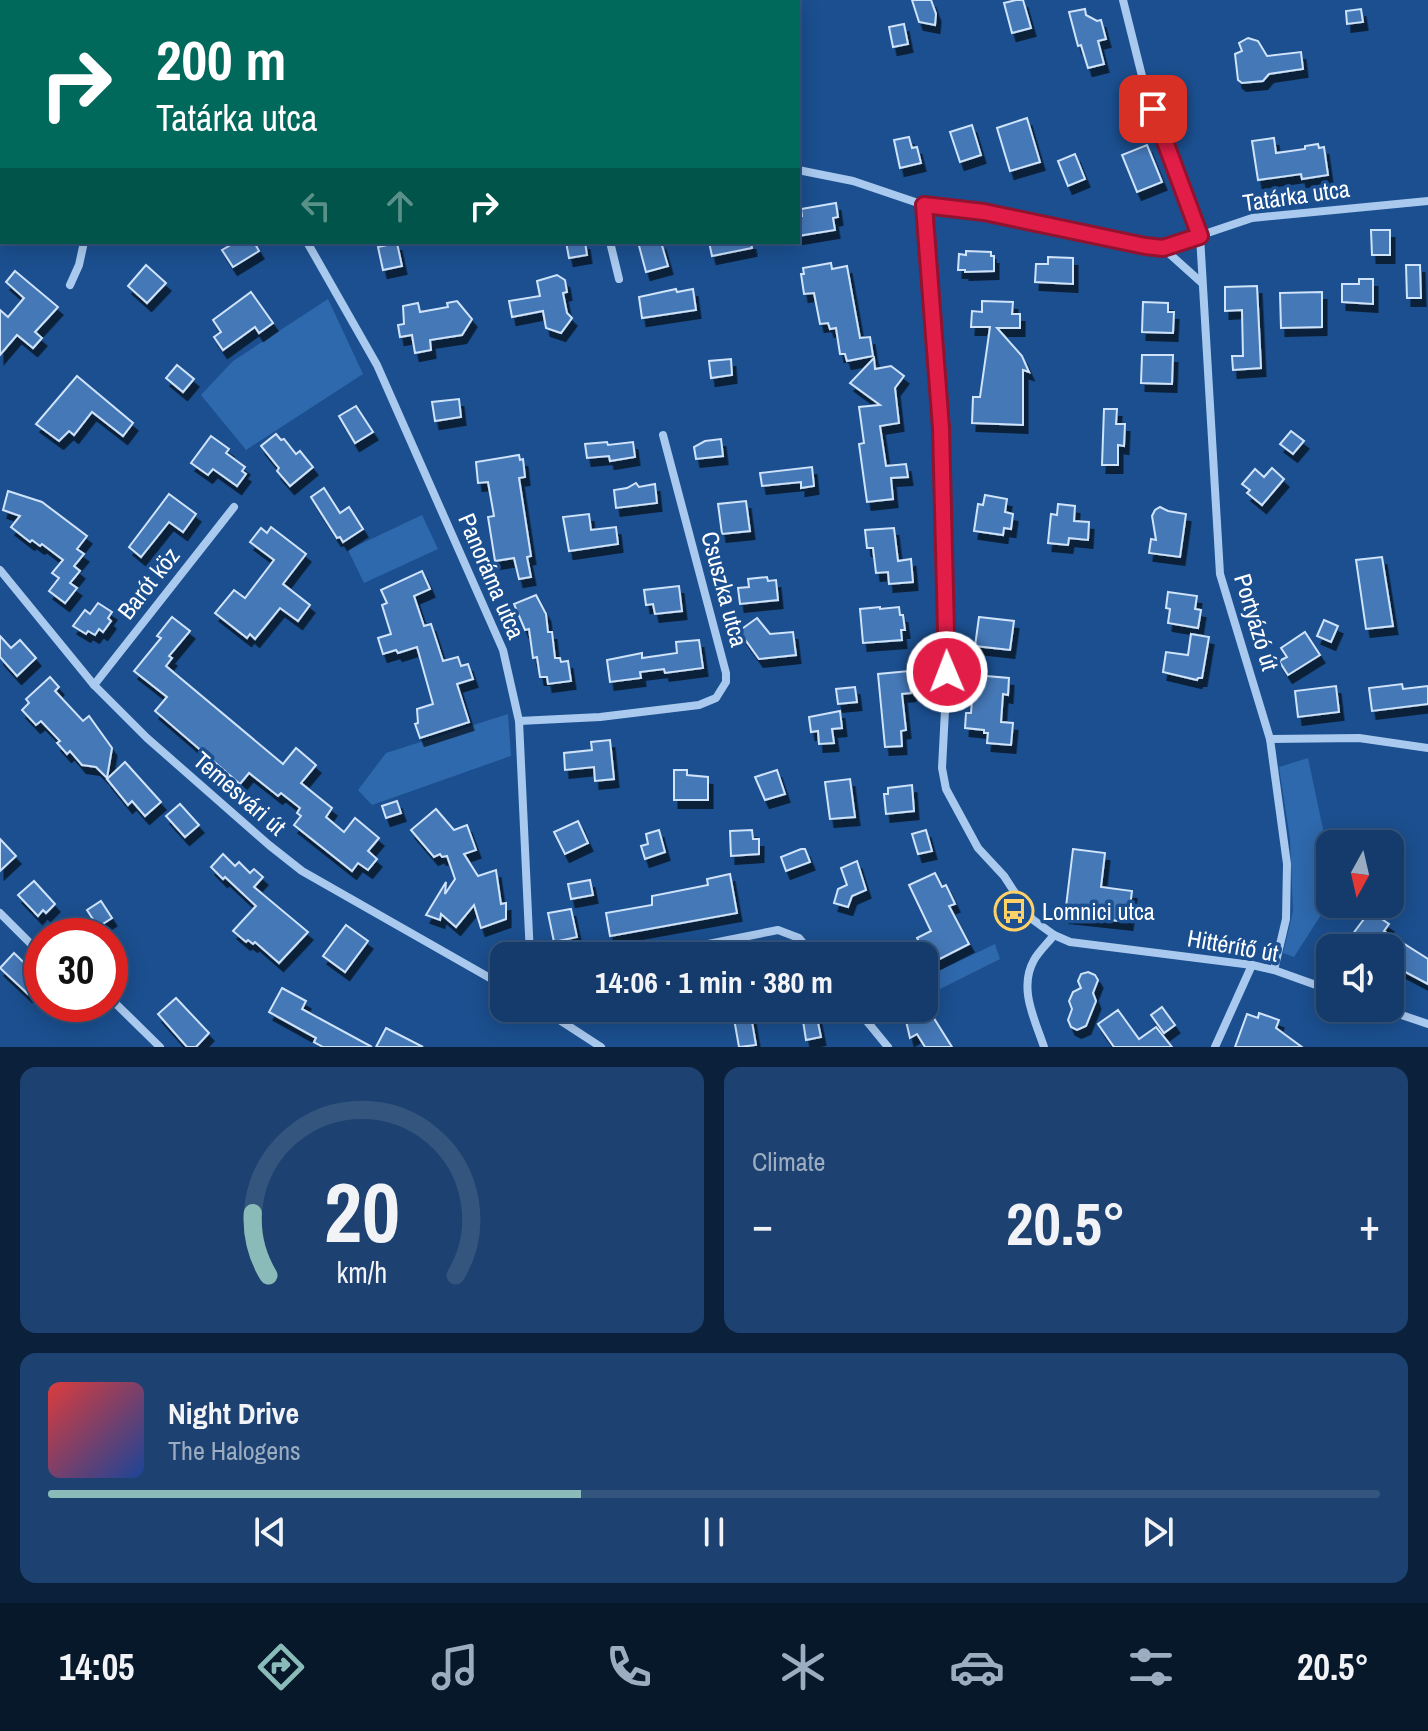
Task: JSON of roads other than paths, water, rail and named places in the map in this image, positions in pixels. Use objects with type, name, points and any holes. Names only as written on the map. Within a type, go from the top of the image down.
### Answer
[{"type":"street","name":"Portyázó út","points":[[1123,0],[1144,84],[1200,236],[1220,574],[1270,739],[1284,838],[1288,894],[1283,938],[1274,970]]},
{"type":"street","name":"Tatárka utca","points":[[800,170],[853,181],[924,205],[984,212],[1107,240],[1163,248],[1252,218],[1428,201]]},
{"type":"street","name":"Hittérítő út","points":[[924,205],[941,428],[947,672],[942,768],[946,789],[978,848],[1004,876],[1032,919],[1054,935],[1070,942],[1252,965],[1316,985]]},
{"type":"street","points":[[70,285],[84,244]]},
{"type":"street","name":"Panoráma utca","points":[[308,244],[377,365],[503,650],[519,721],[529,942]]},
{"type":"street","points":[[610,244],[619,279]]},
{"type":"street","points":[[1163,248],[1202,283]]},
{"type":"street","name":"Csuszka utca","points":[[519,721],[600,717],[699,705],[716,698],[722,690],[726,673],[663,435]]},
{"type":"street","name":"Barót köz","points":[[94,685],[234,507]]},
{"type":"street","name":"Temesvári út","points":[[0,570],[94,685],[147,738],[302,871],[490,978]]},
{"type":"street","points":[[1270,739],[1359,738],[1428,748]]},
{"type":"street","points":[[0,913],[24,937]]},
{"type":"street","points":[[718,942],[778,930],[802,942]]},
{"type":"street","points":[[1044,1047],[1028,998],[1027,985],[1029,969],[1036,956],[1054,935]]},
{"type":"street","points":[[1215,1047],[1252,965]]},
{"type":"street","points":[[128,1016],[160,1047]]},
{"type":"street","points":[[1404,1016],[1428,1024]]},
{"type":"street","points":[[563,1022],[601,1047]]},
{"type":"street","points":[[867,1022],[888,1047]]},
{"type":"place","name":"Lomnici utca","points":[[1014,911]]}]
